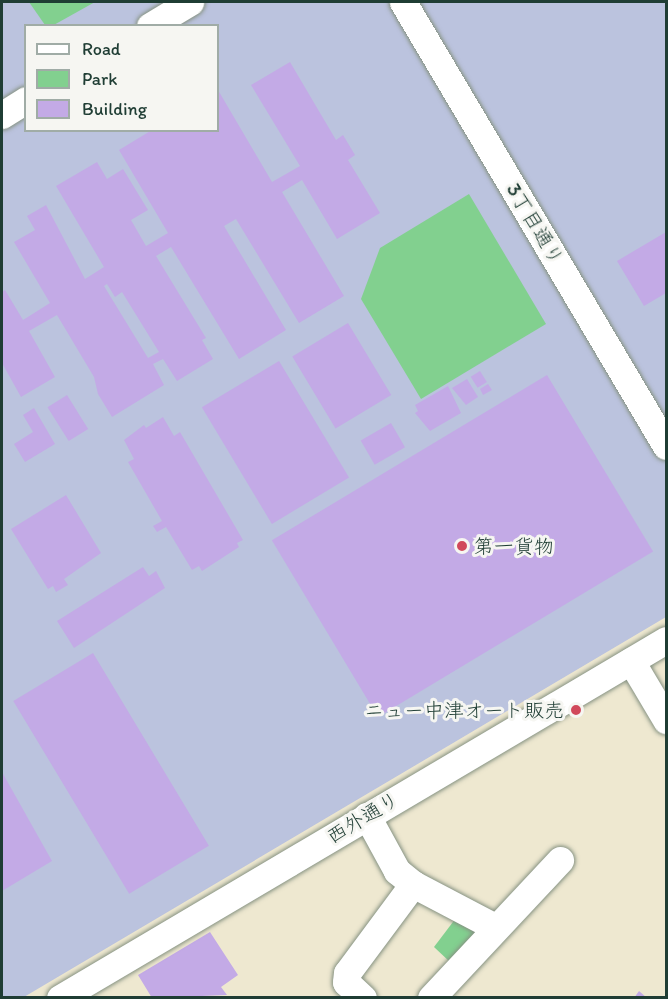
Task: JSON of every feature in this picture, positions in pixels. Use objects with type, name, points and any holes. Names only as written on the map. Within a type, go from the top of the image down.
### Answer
[{"type":"street","points":[[153,24],[190,2]]},
{"type":"street","name":"3丁目通り","points":[[403,2],[666,446]]},
{"type":"street","points":[[2,114],[24,101]]},
{"type":"street","name":"西外通り","points":[[60,998],[666,640]]},
{"type":"street","points":[[631,661],[666,720]]},
{"type":"street","points":[[367,816],[398,871],[413,884],[503,929]]},
{"type":"street","points":[[431,998],[467,972],[503,929],[550,888],[560,860]]},
{"type":"street","points":[[363,998],[346,982],[347,973],[413,884]]},
{"type":"shaded area","points":[[2,2],[666,2],[666,617],[24,997],[2,998]]},
{"type":"green space","points":[[29,2],[95,2],[56,24],[44,24]]},
{"type":"green space","points":[[469,194],[546,324],[421,399],[361,299],[380,248]]},
{"type":"green space","points":[[459,914],[481,930],[451,963],[434,947]]},
{"type":"building","points":[[290,62],[336,140],[343,135],[355,155],[348,160],[380,213],[337,239],[302,180],[282,192],[344,296],[299,323],[236,219],[224,226],[286,330],[239,359],[171,247],[156,256],[206,338],[202,340],[213,359],[177,381],[163,359],[153,364],[164,385],[112,417],[98,394],[94,377],[57,315],[29,331],[55,377],[21,397],[2,363],[2,292],[5,290],[23,320],[50,303],[14,242],[35,230],[27,216],[46,205],[85,279],[104,267],[56,186],[97,162],[107,179],[123,169],[148,210],[131,220],[146,246],[168,233],[119,150],[149,132],[219,132],[219,92],[272,182],[300,166],[251,85]],"holes":[[[107,284],[115,297],[122,292],[159,352],[148,358],[104,286]]]},
{"type":"building","points":[[666,232],[666,293],[644,306],[617,261]]},
{"type":"building","points":[[348,323],[391,395],[336,428],[292,356]]},
{"type":"building","points":[[279,361],[349,478],[272,524],[202,407]]},
{"type":"building","points":[[480,371],[487,382],[478,388],[471,377]]},
{"type":"building","name":"第一貨物","points":[[547,375],[653,552],[378,717],[272,540]]},
{"type":"building","points":[[467,379],[478,397],[466,405],[452,388]]},
{"type":"building","points":[[488,384],[492,390],[483,395],[480,389]]},
{"type":"building","points":[[448,386],[461,413],[430,431],[415,413],[418,411],[415,405]]},
{"type":"building","points":[[67,395],[88,429],[69,441],[47,407]]},
{"type":"building","points":[[34,408],[55,444],[25,462],[14,444],[33,432],[23,415]]},
{"type":"building","points":[[163,417],[174,436],[180,432],[243,540],[237,543],[239,547],[202,571],[199,566],[192,570],[166,527],[157,532],[153,526],[162,521],[128,462],[134,459],[124,440],[144,425],[146,428]]},
{"type":"building","points":[[391,423],[405,447],[375,465],[361,440]]},
{"type":"building","points":[[66,495],[101,553],[64,579],[68,585],[56,592],[53,586],[48,589],[11,529]]},
{"type":"building","points":[[143,567],[149,576],[156,571],[165,588],[74,648],[57,621]]},
{"type":"building","points":[[93,653],[209,846],[129,894],[13,701]]},
{"type":"building","points":[[2,772],[52,861],[2,891]]},
{"type":"building","points":[[210,932],[238,975],[221,987],[227,995],[152,998],[138,975]]},
{"type":"building","points":[[639,991],[647,998],[634,998]]},
{"type":"place","name":"第一貨物","points":[[462,546]]},
{"type":"place","name":"ニュー中津オート販売","points":[[576,710]]}]
